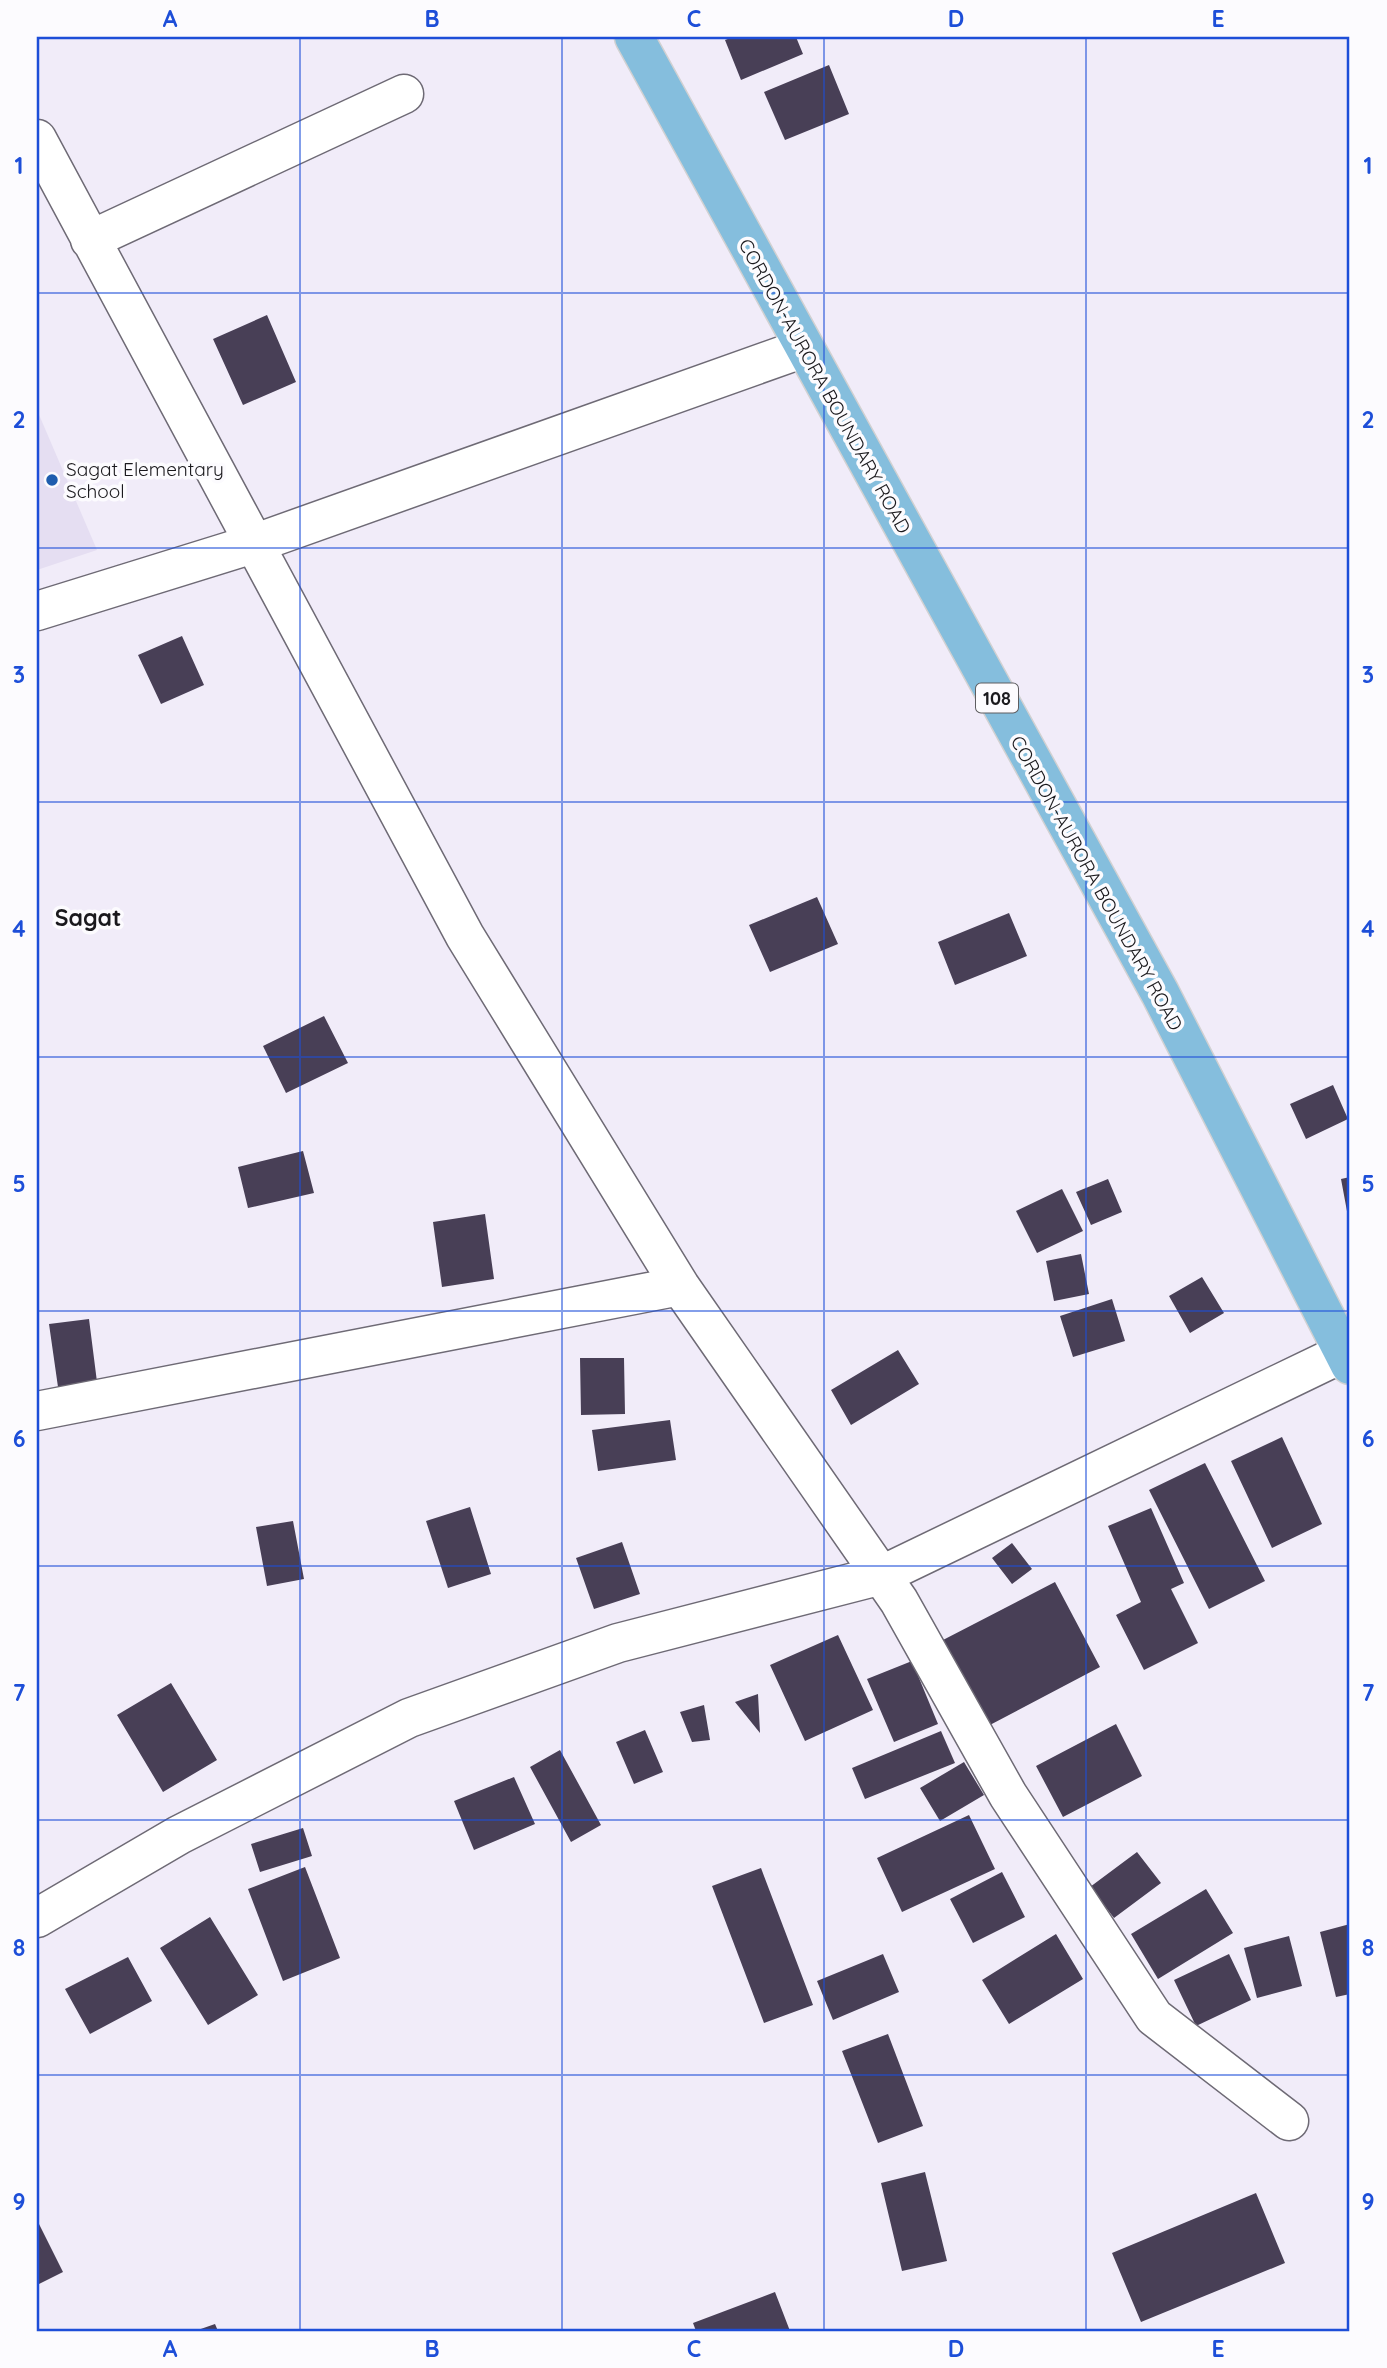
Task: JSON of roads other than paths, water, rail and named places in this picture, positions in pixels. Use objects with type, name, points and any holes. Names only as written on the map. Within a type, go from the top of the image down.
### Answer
[{"type":"main road","name":"CORDON-AURORA BOUNDARY ROAD","points":[[634,37],[1160,993],[1346,1359]]},
{"type":"street","points":[[90,240],[404,94]]},
{"type":"street","points":[[37,139],[465,936],[680,1286],[899,1601],[1008,1795],[1154,2017],[1289,2121]]},
{"type":"street","points":[[37,611],[253,544],[804,348]]},
{"type":"street","points":[[37,1411],[680,1286]]},
{"type":"street","points":[[37,1918],[179,1835],[409,1718],[618,1643],[882,1575],[1346,1359]]},
{"type":"place","name":"Sagat Elementary School","points":[[52,480]]},
{"type":"district","name":"Sagat","points":[[88,917]]}]
